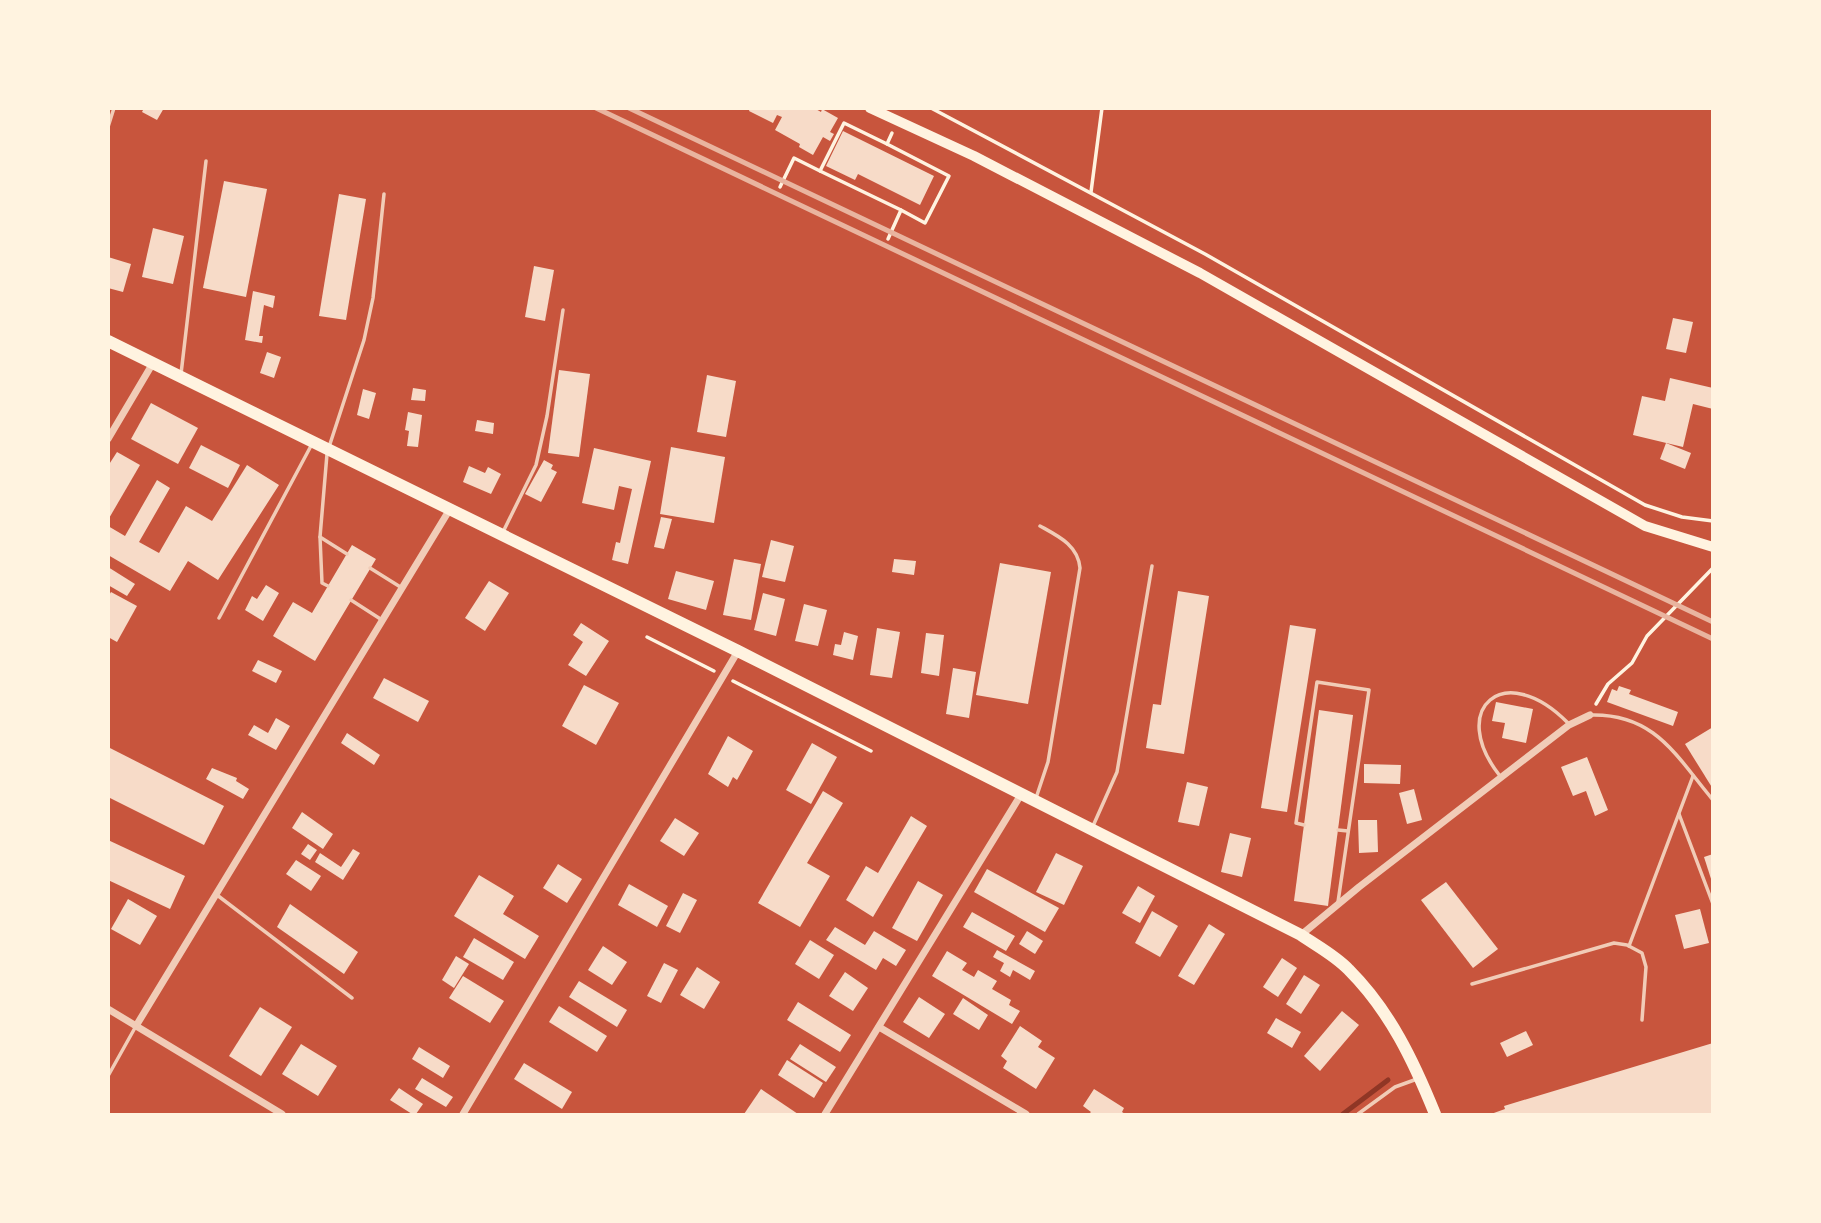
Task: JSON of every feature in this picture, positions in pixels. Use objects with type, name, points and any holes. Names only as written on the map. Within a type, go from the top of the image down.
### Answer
[{"type":"main road","points":[[870,108],[974,156],[1200,273],[1645,526],[1713,547]]},
{"type":"main road","points":[[108,341],[738,651],[1301,935],[1348,968],[1380,1004],[1406,1049],[1434,1115]]},
{"type":"street","points":[[108,439],[153,363]]},
{"type":"street","points":[[136,1026],[450,508]]},
{"type":"street","points":[[463,1115],[738,651]]},
{"type":"street","points":[[1301,935],[1569,725],[1590,715]]},
{"type":"street","points":[[825,1115],[1022,793]]},
{"type":"street","points":[[111,1013],[282,1115]]},
{"type":"street","points":[[879,1027],[1026,1115]]},
{"type":"lane","points":[[108,127],[114,108]]},
{"type":"lane","points":[[181,377],[206,161]]},
{"type":"lane","points":[[328,586],[322,583],[320,537],[328,449],[364,340],[373,298],[384,194]]},
{"type":"lane","points":[[503,534],[536,465],[547,416],[563,310]]},
{"type":"lane","points":[[219,618],[313,442]]},
{"type":"lane","points":[[1035,800],[1048,762],[1080,568],[1079,557],[1072,547],[1040,526]]},
{"type":"lane","points":[[320,537],[347,554]]},
{"type":"lane","points":[[1092,828],[1117,772],[1152,566]]},
{"type":"lane","points":[[370,568],[402,588]]},
{"type":"lane","points":[[351,600],[382,620]]},
{"type":"lane","points":[[1304,825],[1296,823],[1317,682],[1369,690],[1338,904]]},
{"type":"lane","points":[[1501,778],[1486,754],[1480,734],[1482,710],[1490,698],[1502,692],[1519,692],[1536,699],[1569,725]]},
{"type":"lane","points":[[1590,715],[1609,715],[1646,727],[1665,740],[1713,800]]},
{"type":"lane","points":[[1629,946],[1693,776]]},
{"type":"lane","points":[[1679,813],[1713,904]]},
{"type":"lane","points":[[1338,830],[1348,831]]},
{"type":"lane","points":[[216,894],[352,998]]},
{"type":"lane","points":[[1472,984],[1614,943],[1629,946],[1642,953],[1646,967],[1642,1020]]},
{"type":"lane","points":[[108,1076],[136,1026]]},
{"type":"lane","points":[[1358,1115],[1395,1087],[1419,1079]]},
{"type":"path","points":[[931,108],[1306,311],[1645,505],[1660,512],[1713,521]]},
{"type":"path","points":[[1087,215],[1102,108]]},
{"type":"path","points":[[887,144],[898,122]]},
{"type":"path","points":[[780,187],[794,158],[820,171],[925,223],[949,176],[844,123],[820,171]]},
{"type":"path","points":[[888,239],[901,211]]},
{"type":"path","points":[[1590,715],[1608,684],[1632,663],[1647,636],[1662,624],[1686,594],[1713,568]]},
{"type":"path","points":[[647,637],[871,751]]},
{"type":"building","points":[[144,108],[164,108],[157,120],[142,112]]},
{"type":"building","points":[[750,108],[814,108],[821,112],[822,109],[838,118],[830,132],[834,134],[830,141],[823,137],[813,155],[775,130],[782,117],[777,115],[773,123],[749,111]]},
{"type":"building","points":[[843,131],[934,176],[920,205],[858,174],[855,180],[826,166]]},
{"type":"building","points":[[224,181],[267,189],[246,297],[203,288]]},
{"type":"building","points":[[339,194],[366,199],[346,320],[319,316]]},
{"type":"building","points":[[153,228],[184,236],[173,284],[142,277]]},
{"type":"building","points":[[108,257],[131,264],[123,292],[108,288]]},
{"type":"building","points":[[534,266],[554,270],[545,321],[525,317]]},
{"type":"building","points":[[253,291],[275,296],[273,308],[264,305],[259,336],[263,336],[262,343],[245,340]]},
{"type":"building","points":[[1673,318],[1693,322],[1686,353],[1666,349]]},
{"type":"building","points":[[267,352],[281,357],[274,378],[260,373]]},
{"type":"building","points":[[559,370],[590,374],[579,457],[548,453]]},
{"type":"building","points":[[707,375],[736,381],[726,437],[697,432]]},
{"type":"building","points":[[1670,378],[1713,388],[1713,409],[1693,404],[1683,447],[1633,435],[1642,396],[1665,401]]},
{"type":"building","points":[[413,388],[426,390],[425,401],[411,400]]},
{"type":"building","points":[[363,389],[376,393],[369,419],[357,415]]},
{"type":"building","points":[[151,403],[198,428],[178,464],[131,439]]},
{"type":"building","points":[[408,412],[422,415],[418,447],[407,446],[409,431],[405,430]]},
{"type":"building","points":[[477,420],[494,423],[493,434],[475,431]]},
{"type":"building","points":[[1666,443],[1691,453],[1685,469],[1660,459]]},
{"type":"building","points":[[201,445],[240,465],[228,488],[189,468]]},
{"type":"building","points":[[671,447],[725,457],[714,523],[660,514]]},
{"type":"building","points":[[594,448],[651,461],[628,564],[612,560],[616,542],[620,543],[632,489],[619,486],[614,510],[582,503]]},
{"type":"building","points":[[117,452],[140,465],[108,520],[108,466]]},
{"type":"building","points":[[544,460],[553,465],[551,469],[557,472],[541,502],[525,494]]},
{"type":"building","points":[[247,465],[279,485],[218,580],[188,561],[170,591],[108,555],[108,526],[125,536],[157,480],[170,488],[139,542],[159,553],[186,506],[212,521]]},
{"type":"building","points":[[469,466],[485,473],[488,467],[501,474],[491,494],[463,482]]},
{"type":"building","points":[[661,517],[672,519],[664,549],[654,547]]},
{"type":"building","points":[[771,540],[794,546],[785,582],[762,577]]},
{"type":"building","points":[[352,545],[376,559],[315,661],[273,636],[293,602],[312,613]]},
{"type":"building","points":[[734,559],[761,564],[751,620],[723,615]]},
{"type":"building","points":[[894,559],[916,561],[914,575],[892,572]]},
{"type":"building","points":[[1000,563],[1051,572],[1028,704],[976,695]]},
{"type":"building","points":[[108,567],[135,584],[127,596],[108,585]]},
{"type":"building","points":[[676,571],[714,581],[706,610],[668,599]]},
{"type":"building","points":[[489,581],[509,593],[485,631],[465,618]]},
{"type":"building","points":[[266,585],[279,593],[263,621],[245,610],[252,596],[257,599]]},
{"type":"building","points":[[1178,591],[1209,596],[1184,754],[1146,748],[1153,704],[1161,705]]},
{"type":"building","points":[[111,592],[137,606],[117,642],[108,637],[108,597]]},
{"type":"building","points":[[763,593],[785,599],[776,636],[754,630]]},
{"type":"building","points":[[804,604],[827,610],[818,646],[795,641]]},
{"type":"building","points":[[581,623],[609,641],[586,676],[568,665],[583,642],[573,635]]},
{"type":"building","points":[[1290,625],[1316,629],[1287,812],[1261,808]]},
{"type":"building","points":[[877,628],[900,632],[892,678],[870,675]]},
{"type":"building","points":[[844,632],[858,636],[853,660],[833,655],[835,644],[841,645]]},
{"type":"building","points":[[926,633],[944,635],[939,676],[921,673]]},
{"type":"building","points":[[258,660],[282,671],[276,683],[252,671]]},
{"type":"building","points":[[953,668],[976,672],[969,718],[946,714]]},
{"type":"building","points":[[384,678],[429,701],[418,722],[373,698]]},
{"type":"building","points":[[584,685],[619,703],[596,745],[562,726]]},
{"type":"building","points":[[1619,686],[1631,690],[1629,694],[1678,712],[1673,726],[1607,702],[1612,689],[1617,691]]},
{"type":"building","points":[[1496,702],[1533,709],[1526,743],[1502,738],[1505,723],[1492,721]]},
{"type":"building","points":[[1319,710],[1353,715],[1328,906],[1294,901]]},
{"type":"building","points":[[276,718],[290,726],[276,750],[248,735],[254,725],[268,733]]},
{"type":"building","points":[[1713,727],[1713,789],[1685,744]]},
{"type":"building","points":[[347,733],[380,755],[374,765],[341,743]]},
{"type":"building","points":[[728,736],[753,751],[737,780],[733,777],[728,787],[708,774]]},
{"type":"building","points":[[812,743],[837,757],[811,804],[786,790]]},
{"type":"building","points":[[108,747],[224,806],[204,845],[108,797]]},
{"type":"building","points":[[1587,757],[1608,810],[1595,816],[1586,791],[1573,796],[1561,767]]},
{"type":"building","points":[[1364,764],[1401,765],[1400,784],[1364,783]]},
{"type":"building","points":[[212,768],[237,778],[236,781],[249,789],[243,799],[206,779]]},
{"type":"building","points":[[1187,782],[1208,787],[1199,826],[1178,822]]},
{"type":"building","points":[[1414,789],[1422,820],[1407,824],[1399,793]]},
{"type":"building","points":[[823,791],[843,803],[807,863],[830,876],[800,927],[758,903]]},
{"type":"building","points":[[302,812],[333,834],[323,849],[292,828]]},
{"type":"building","points":[[911,816],[927,826],[873,917],[846,900],[866,866],[878,873]]},
{"type":"building","points":[[675,818],[699,833],[684,856],[660,841]]},
{"type":"building","points":[[1358,820],[1377,820],[1378,852],[1359,853]]},
{"type":"building","points":[[1230,833],[1251,838],[1242,877],[1221,872]]},
{"type":"building","points":[[108,840],[185,876],[170,909],[108,880]]},
{"type":"building","points":[[308,844],[317,850],[310,860],[301,854]]},
{"type":"building","points":[[353,849],[360,853],[343,880],[315,862],[320,853],[341,867]]},
{"type":"building","points":[[1056,853],[1083,866],[1064,905],[1036,892]]},
{"type":"building","points":[[1713,854],[1713,882],[1712,882],[1704,857]]},
{"type":"building","points":[[296,860],[321,876],[311,891],[286,874]]},
{"type":"building","points":[[558,864],[582,879],[567,903],[543,888]]},
{"type":"building","points":[[987,869],[1059,908],[1045,932],[974,892]]},
{"type":"building","points":[[479,875],[514,896],[503,914],[539,936],[525,959],[454,916]]},
{"type":"building","points":[[918,881],[943,895],[917,941],[892,928]]},
{"type":"building","points":[[1446,882],[1498,949],[1473,968],[1421,900]]},
{"type":"building","points":[[629,884],[668,906],[657,927],[618,905]]},
{"type":"building","points":[[1138,886],[1155,896],[1140,923],[1122,913]]},
{"type":"building","points":[[683,893],[697,900],[680,933],[666,926]]},
{"type":"building","points":[[128,899],[157,916],[140,945],[111,929]]},
{"type":"building","points":[[290,904],[358,952],[344,974],[277,927]]},
{"type":"building","points":[[1700,909],[1709,943],[1684,949],[1675,915]]},
{"type":"building","points":[[1152,911],[1178,926],[1160,957],[1135,943]]},
{"type":"building","points":[[972,912],[1015,936],[1006,951],[963,927]]},
{"type":"building","points":[[1209,924],[1225,934],[1194,985],[1178,976]]},
{"type":"building","points":[[835,927],[865,945],[874,931],[906,950],[896,966],[883,958],[876,970],[826,940]]},
{"type":"building","points":[[1027,931],[1043,941],[1035,954],[1019,944]]},
{"type":"building","points":[[474,938],[514,962],[503,980],[463,957]]},
{"type":"building","points":[[810,940],[834,955],[819,979],[795,964]]},
{"type":"building","points":[[603,946],[627,962],[612,985],[588,970]]},
{"type":"building","points":[[997,950],[1035,971],[1030,980],[1013,970],[1010,977],[1000,971],[1004,963],[993,957]]},
{"type":"building","points":[[947,951],[967,963],[962,970],[974,977],[978,970],[997,981],[992,989],[1011,1000],[1009,1005],[1020,1011],[1012,1024],[932,976]]},
{"type":"building","points":[[456,956],[469,964],[454,988],[442,980]]},
{"type":"building","points":[[1282,958],[1297,968],[1278,997],[1263,987]]},
{"type":"building","points":[[664,963],[678,970],[661,1003],[647,996]]},
{"type":"building","points":[[697,967],[720,982],[704,1009],[680,995]]},
{"type":"building","points":[[845,972],[868,988],[853,1011],[829,996]]},
{"type":"building","points":[[1304,975],[1320,985],[1301,1014],[1286,1004]]},
{"type":"building","points":[[463,976],[504,1001],[490,1023],[449,998]]},
{"type":"building","points":[[579,981],[627,1010],[617,1027],[569,997]]},
{"type":"building","points":[[919,997],[945,1014],[929,1038],[903,1022]]},
{"type":"building","points":[[963,998],[988,1015],[979,1030],[953,1014]]},
{"type":"building","points":[[798,1002],[851,1035],[840,1052],[787,1020]]},
{"type":"building","points":[[559,1006],[607,1036],[597,1052],[549,1022]]},
{"type":"building","points":[[260,1007],[292,1027],[261,1076],[229,1056]]},
{"type":"building","points":[[1342,1011],[1359,1025],[1320,1071],[1304,1056]]},
{"type":"building","points":[[1276,1018],[1301,1032],[1292,1048],[1267,1033]]},
{"type":"building","points":[[1020,1026],[1042,1041],[1038,1047],[1055,1058],[1036,1089],[1003,1068],[1007,1061],[1001,1056]]},
{"type":"building","points":[[1526,1031],[1533,1045],[1507,1057],[1500,1043]]},
{"type":"building","points":[[1713,1043],[1713,1114],[1491,1114],[1505,1109],[1504,1106]]},
{"type":"building","points":[[301,1044],[337,1066],[318,1096],[282,1074]]},
{"type":"building","points":[[800,1044],[836,1067],[826,1082],[790,1059]]},
{"type":"building","points":[[419,1047],[450,1066],[443,1078],[412,1059]]},
{"type":"building","points":[[787,1060],[823,1083],[814,1098],[778,1075]]},
{"type":"building","points":[[524,1063],[572,1092],[562,1109],[514,1079]]},
{"type":"building","points":[[422,1078],[453,1097],[446,1107],[415,1089]]},
{"type":"building","points":[[399,1088],[423,1104],[416,1114],[390,1100]]},
{"type":"building","points":[[761,1089],[798,1114],[744,1114]]},
{"type":"building","points":[[1094,1089],[1124,1108],[1122,1112],[1125,1114],[1089,1114],[1091,1112],[1083,1106]]},
{"type":"waterway","points":[[1343,1114],[1388,1080]]},
{"type":"railway","points":[[596,108],[1713,639]]},
{"type":"railway","points":[[629,108],[1713,622]]}]
